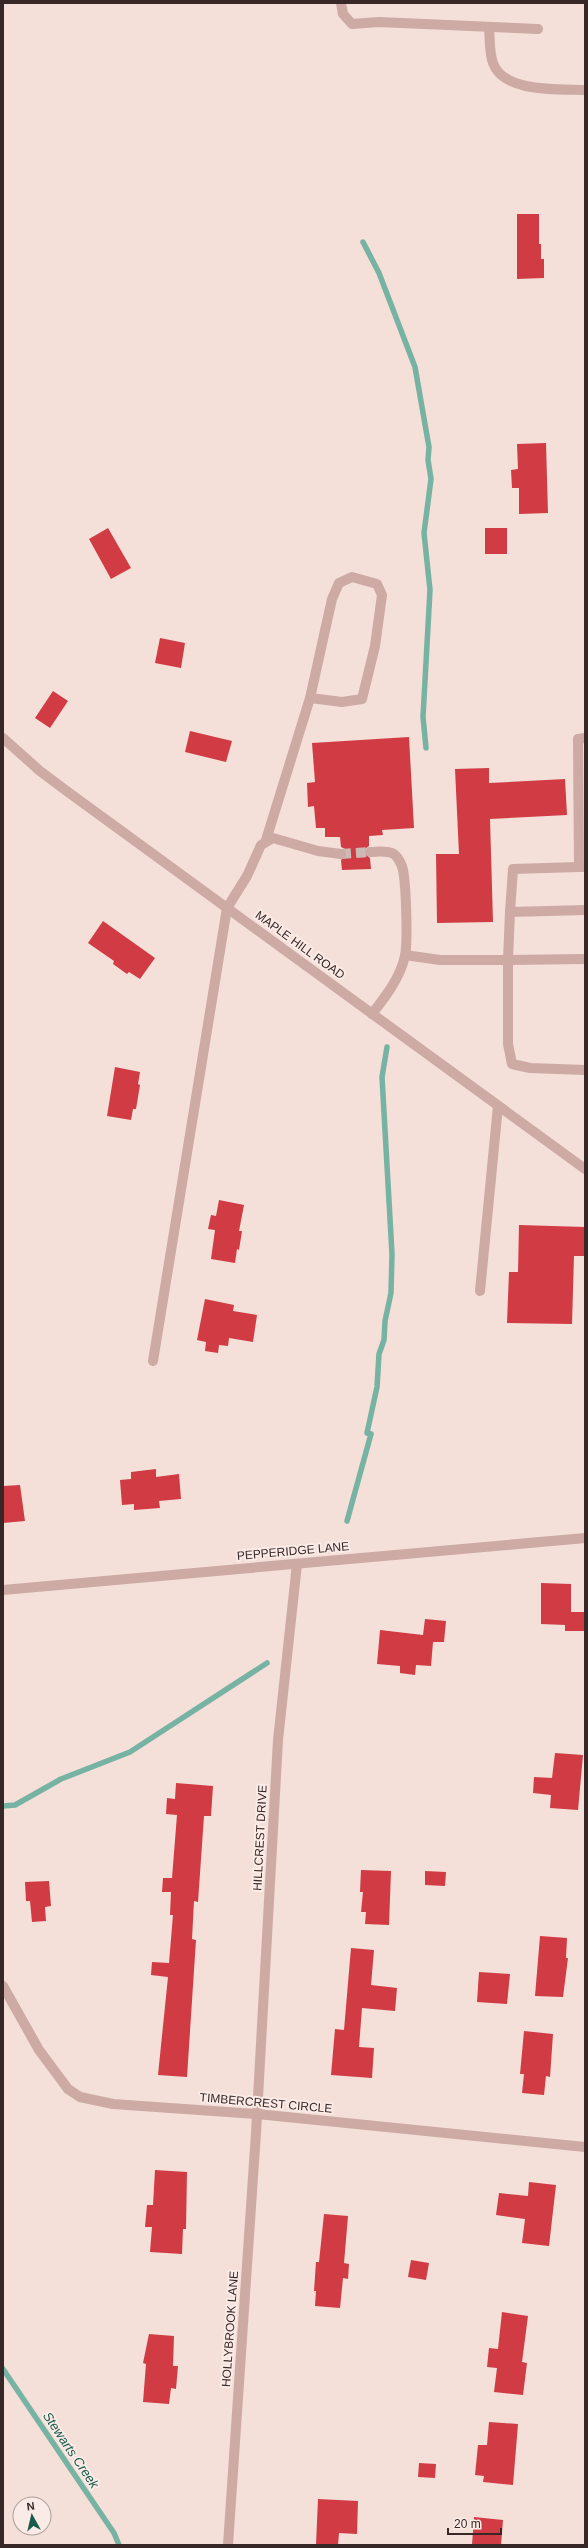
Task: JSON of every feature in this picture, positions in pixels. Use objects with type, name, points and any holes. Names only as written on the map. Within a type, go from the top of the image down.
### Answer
[{"type":"street","points":[[341,3],[342,14],[352,24],[379,22],[538,29]]},
{"type":"street","points":[[489,27],[493,64],[503,78],[525,87],[585,90]]},
{"type":"street","points":[[153,1361],[228,908],[247,876],[261,845],[266,840],[310,698],[332,599],[339,583],[352,578],[377,584],[382,595],[375,646],[362,700],[342,702],[310,698]]},
{"type":"street","name":"MAPLE HILL ROAD","points":[[3,738],[40,771],[585,1169]]},
{"type":"street","points":[[585,738],[578,739],[582,867],[513,869],[508,960],[508,1044],[512,1064],[530,1068],[585,1070]]},
{"type":"street","points":[[266,840],[273,838],[318,851],[341,854]]},
{"type":"street","points":[[370,852],[387,852],[394,854],[403,868],[405,955],[391,990],[372,1014]]},
{"type":"street","points":[[510,912],[585,910]]},
{"type":"street","points":[[405,955],[440,960],[585,959]]},
{"type":"street","points":[[480,1291],[498,1106]]},
{"type":"street","name":"PEPPERIDGE LANE","points":[[3,1590],[585,1538]]},
{"type":"street","name":"HILLCREST DRIVE","points":[[257,2114],[278,1740],[297,1564]]},
{"type":"street","name":"TIMBERCREST CIRCLE","points":[[3,1986],[39,2050],[68,2089],[80,2097],[112,2104],[257,2114],[585,2147]]},
{"type":"street","name":"HOLLYBROOK LANE","points":[[228,2545],[257,2114]]},
{"type":"building","points":[[517,214],[539,214],[539,244],[541,244],[541,259],[544,259],[544,278],[517,279]]},
{"type":"building","points":[[546,443],[548,513],[519,514],[519,488],[512,488],[511,470],[518,469],[517,444]]},
{"type":"building","points":[[108,528],[131,568],[111,579],[89,539]]},
{"type":"building","points":[[485,528],[507,528],[507,554],[485,554]]},
{"type":"building","points":[[160,638],[185,643],[181,668],[155,663]]},
{"type":"building","points":[[53,691],[68,701],[50,728],[35,718]]},
{"type":"building","points":[[190,731],[232,741],[226,762],[185,752]]},
{"type":"building","points":[[409,737],[414,828],[382,830],[383,835],[369,836],[369,846],[365,849],[364,853],[370,858],[371,869],[342,870],[341,860],[347,854],[345,849],[341,847],[340,837],[325,837],[325,828],[316,828],[314,806],[308,807],[307,783],[315,782],[312,743]]},
{"type":"building","points":[[489,768],[489,783],[565,779],[567,815],[490,819],[493,922],[437,923],[436,854],[459,854],[455,769]]},
{"type":"building","points":[[103,921],[155,958],[140,979],[129,972],[127,974],[113,964],[114,961],[88,943]]},
{"type":"building","points":[[115,1067],[140,1072],[138,1084],[140,1085],[136,1109],[133,1109],[131,1120],[107,1116]]},
{"type":"building","points":[[219,1200],[244,1205],[239,1231],[242,1231],[235,1263],[211,1259],[215,1230],[208,1229],[211,1215],[216,1216]]},
{"type":"building","points":[[519,1225],[585,1227],[585,1256],[574,1256],[572,1324],[507,1323],[509,1272],[518,1272]]},
{"type":"building","points":[[205,1299],[234,1305],[233,1311],[257,1315],[253,1342],[229,1338],[228,1346],[219,1345],[218,1353],[205,1351],[206,1342],[197,1340]]},
{"type":"building","points":[[156,1469],[156,1477],[179,1474],[181,1499],[159,1501],[160,1508],[134,1510],[134,1504],[122,1505],[120,1480],[131,1479],[131,1472]]},
{"type":"building","points":[[20,1485],[25,1521],[3,1523],[3,1486]]},
{"type":"building","points":[[541,1583],[571,1584],[571,1612],[585,1612],[585,1631],[565,1631],[565,1625],[541,1624]]},
{"type":"building","points":[[425,1619],[446,1621],[444,1642],[433,1642],[431,1666],[416,1665],[415,1675],[400,1673],[400,1666],[377,1664],[380,1630],[423,1635]]},
{"type":"building","points":[[555,1753],[583,1755],[578,1810],[550,1808],[551,1795],[533,1793],[534,1777],[552,1778]]},
{"type":"building","points":[[176,1783],[213,1786],[211,1816],[204,1816],[198,1902],[194,1901],[192,1939],[196,1940],[187,2077],[158,2075],[168,1977],[151,1975],[152,1962],[169,1963],[173,1915],[170,1915],[171,1892],[162,1892],[163,1878],[172,1878],[177,1815],[166,1814],[167,1798],[175,1799]]},
{"type":"building","points":[[361,1870],[391,1871],[389,1925],[365,1924],[366,1912],[361,1912],[363,1892],[360,1892]]},
{"type":"building","points":[[425,1871],[446,1872],[445,1886],[425,1885]]},
{"type":"building","points":[[49,1881],[51,1906],[45,1907],[46,1921],[32,1922],[30,1901],[26,1901],[25,1882]]},
{"type":"building","points":[[540,1936],[567,1938],[566,1958],[568,1958],[563,1997],[535,1996]]},
{"type":"building","points":[[351,1948],[374,1950],[371,1985],[397,1988],[395,2011],[362,2008],[359,2047],[374,2048],[372,2078],[331,2075],[335,2029],[344,2030]]},
{"type":"building","points":[[479,1972],[510,1974],[507,2004],[477,2002]]},
{"type":"building","points":[[524,2031],[553,2034],[550,2077],[546,2076],[544,2095],[522,2093],[524,2074],[520,2074]]},
{"type":"building","points":[[155,2170],[187,2172],[186,2229],[183,2229],[182,2254],[150,2252],[152,2227],[145,2227],[147,2205],[153,2205]]},
{"type":"building","points":[[529,2182],[556,2185],[549,2246],[522,2243],[525,2219],[496,2215],[499,2193],[528,2196]]},
{"type":"building","points":[[324,2214],[348,2216],[344,2263],[349,2264],[348,2279],[343,2278],[340,2308],[315,2306],[316,2291],[314,2291],[316,2262],[319,2262]]},
{"type":"building","points":[[411,2260],[429,2263],[426,2280],[408,2277]]},
{"type":"building","points":[[502,2312],[528,2316],[522,2362],[527,2363],[523,2395],[494,2392],[497,2368],[487,2367],[489,2348],[498,2349]]},
{"type":"building","points":[[149,2334],[174,2336],[173,2366],[178,2366],[176,2389],[171,2388],[169,2404],[143,2402],[146,2364],[143,2363]]},
{"type":"building","points":[[489,2422],[518,2424],[513,2485],[483,2482],[484,2476],[475,2475],[478,2445],[487,2445]]},
{"type":"building","points":[[419,2463],[436,2464],[435,2478],[418,2477]]},
{"type":"building","points":[[318,2499],[358,2501],[357,2534],[339,2533],[338,2545],[316,2545]]},
{"type":"building","points":[[474,2517],[503,2520],[501,2545],[472,2545]]},
{"type":"waterway","points":[[363,242],[379,273],[415,367],[429,447],[428,460],[431,479],[424,533],[430,590],[423,717],[426,748]]},
{"type":"waterway","points":[[347,1521],[371,1434],[367,1433],[377,1387],[379,1354],[384,1340],[385,1321],[391,1293],[392,1254],[382,1077],[387,1047]]},
{"type":"waterway","points":[[3,1806],[15,1805],[61,1779],[130,1752],[267,1663]]},
{"type":"waterway","name":"Stewarts Creek","points":[[3,2369],[114,2533],[119,2545]]},
{"type":"tunnel","points":[[341,854],[370,852]]}]
